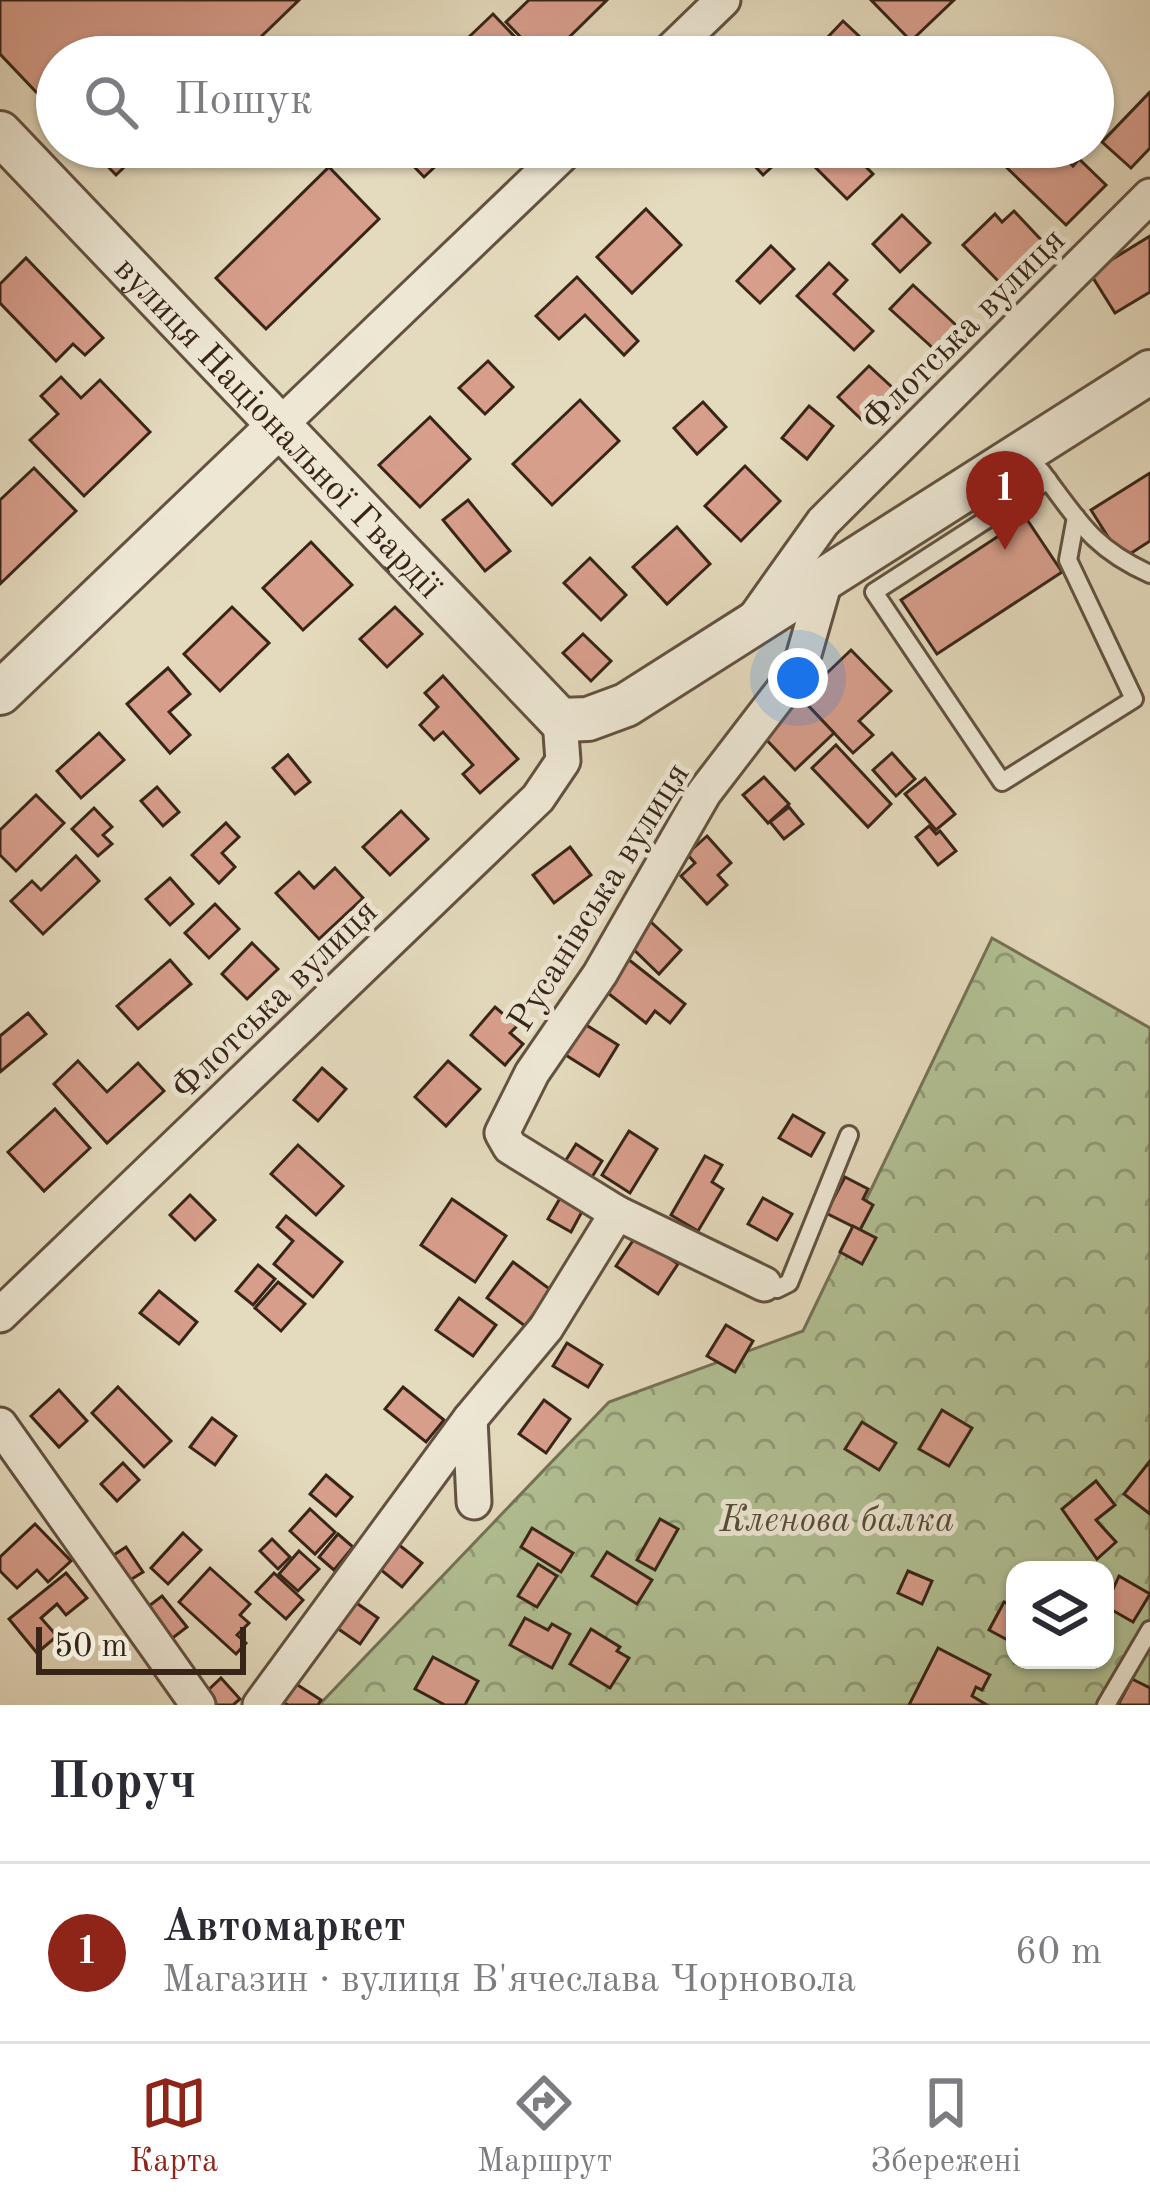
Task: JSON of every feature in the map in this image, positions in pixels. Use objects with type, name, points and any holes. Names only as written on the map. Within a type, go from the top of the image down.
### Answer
[{"type":"street","points":[[686,36],[723,0]]},
{"type":"street","name":"вулиця Національної Гвардії","points":[[0,134],[560,720]]},
{"type":"street","points":[[0,693],[548,168]]},
{"type":"street","name":"Флотська вулиця","points":[[745,632],[823,522],[1150,196]]},
{"type":"street","points":[[560,720],[588,719],[626,705],[825,581],[1037,465],[1150,372]]},
{"type":"street","name":"Русанівська вулиця","points":[[764,1285],[616,1213],[509,1147],[502,1133],[532,1073],[600,974],[704,793],[800,668],[825,581]]},
{"type":"street","name":"Флотська вулиця","points":[[0,1315],[538,798],[563,761],[560,720]]},
{"type":"street","points":[[260,1705],[470,1419],[546,1328],[616,1213]]},
{"type":"street","points":[[470,1419],[474,1502]]},
{"type":"street","points":[[0,1425],[198,1705]]},
{"type":"lane","points":[[1076,517],[1068,560],[1134,699],[1002,782],[874,592],[1037,465],[1098,545],[1150,574]]},
{"type":"lane","points":[[764,1285],[777,1289],[790,1283],[849,1135]]},
{"type":"lane","points":[[1106,1705],[1150,1630]]},
{"type":"green space","name":"Кленова балка","points":[[992,938],[1150,1028],[1150,1705],[319,1705],[609,1402],[803,1331]]},
{"type":"building","points":[[0,0],[299,0],[262,36],[36,36],[36,92],[0,54]]},
{"type":"building","points":[[529,0],[607,0],[570,36],[520,36],[506,22]]},
{"type":"building","points":[[871,0],[954,0],[916,36],[906,36]]},
{"type":"building","points":[[493,14],[514,36],[470,36]]},
{"type":"building","points":[[843,21],[859,36],[829,36]]},
{"type":"building","points":[[1150,92],[1150,148],[1131,168],[1114,153],[1114,130]]},
{"type":"building","points":[[328,168],[379,219],[266,329],[216,278]]},
{"type":"building","points":[[816,168],[867,168],[873,174],[847,199]]},
{"type":"building","points":[[1007,168],[1088,168],[1106,185],[1066,225]]},
{"type":"building","points":[[646,209],[681,245],[632,293],[597,257]]},
{"type":"building","points":[[1014,211],[1045,244],[1002,285],[963,245],[995,214],[1002,222]]},
{"type":"building","points":[[902,215],[930,243],[900,272],[873,244]]},
{"type":"building","points":[[1150,236],[1150,292],[1115,313],[1090,273]]},
{"type":"building","points":[[771,246],[794,269],[760,303],[737,281]]},
{"type":"building","points":[[26,258],[103,338],[85,355],[73,344],[56,361],[0,303],[0,284]]},
{"type":"building","points":[[829,263],[847,280],[834,294],[873,331],[854,350],[797,296]]},
{"type":"building","points":[[577,277],[638,341],[624,355],[585,315],[559,339],[536,316]]},
{"type":"building","points":[[913,285],[957,326],[935,350],[890,309]]},
{"type":"building","points":[[488,361],[513,387],[485,414],[459,388]]},
{"type":"building","points":[[869,366],[894,389],[863,421],[838,397]]},
{"type":"building","points":[[61,377],[81,398],[100,380],[150,432],[84,496],[30,440],[58,414],[41,396]]},
{"type":"building","points":[[580,400],[619,441],[552,505],[513,464]]},
{"type":"building","points":[[703,402],[726,427],[697,454],[674,428]]},
{"type":"building","points":[[809,406],[833,426],[807,459],[782,438]]},
{"type":"building","points":[[430,417],[470,459],[420,507],[379,465]]},
{"type":"building","points":[[745,466],[780,501],[741,541],[705,506]]},
{"type":"building","points":[[34,468],[76,511],[0,584],[0,500]]},
{"type":"building","points":[[1150,473],[1150,541],[1122,559],[1091,510]]},
{"type":"building","points":[[468,500],[510,551],[485,571],[443,520]]},
{"type":"building","points":[[1026,518],[1062,572],[937,654],[901,600]]},
{"type":"building","points":[[677,527],[710,564],[667,604],[633,567]]},
{"type":"building","points":[[311,542],[352,585],[303,630],[263,588]]},
{"type":"building","points":[[590,558],[626,595],[601,620],[564,583]]},
{"type":"building","points":[[232,607],[269,643],[220,691],[184,654]]},
{"type":"building","points":[[395,607],[422,634],[387,667],[360,639]]},
{"type":"building","points":[[583,634],[611,661],[591,681],[563,653]]},
{"type":"building","points":[[851,650],[891,691],[859,721],[873,735],[853,753],[801,698]]},
{"type":"building","points":[[168,668],[190,694],[169,712],[190,735],[170,753],[127,704]]},
{"type":"building","points":[[443,676],[518,759],[480,793],[463,774],[473,765],[443,732],[434,740],[420,725],[438,707],[425,693]]},
{"type":"building","points":[[801,698],[834,733],[795,770],[762,735]]},
{"type":"building","points":[[99,733],[124,760],[81,798],[57,771]]},
{"type":"building","points":[[836,745],[891,804],[868,827],[812,768]]},
{"type":"building","points":[[892,753],[915,779],[896,796],[873,770]]},
{"type":"building","points":[[288,755],[310,782],[295,794],[273,768]]},
{"type":"building","points":[[764,777],[789,804],[768,823],[743,795]]},
{"type":"building","points":[[925,778],[955,814],[936,830],[905,794]]},
{"type":"building","points":[[157,787],[179,812],[163,826],[141,801]]},
{"type":"building","points":[[36,795],[64,823],[16,871],[0,855],[0,830]]},
{"type":"building","points":[[789,807],[803,824],[784,839],[770,822]]},
{"type":"building","points":[[94,808],[112,827],[103,835],[112,844],[98,856],[72,829]]},
{"type":"building","points":[[401,811],[428,839],[390,875],[363,847]]},
{"type":"building","points":[[226,823],[239,837],[222,853],[235,867],[219,883],[192,855]]},
{"type":"building","points":[[929,826],[936,834],[940,831],[956,851],[938,865],[916,837]]},
{"type":"building","points":[[707,836],[731,863],[718,875],[727,885],[707,904],[681,876],[695,863],[687,854]]},
{"type":"building","points":[[570,847],[591,875],[554,903],[533,875]]},
{"type":"building","points":[[76,856],[99,881],[43,934],[11,901],[32,881],[41,890]]},
{"type":"building","points":[[335,868],[363,898],[319,939],[276,893],[299,872],[314,888]]},
{"type":"building","points":[[170,878],[193,904],[170,925],[146,899]]},
{"type":"building","points":[[215,904],[239,929],[209,958],[185,933]]},
{"type":"building","points":[[651,922],[681,950],[659,974],[629,945]]},
{"type":"building","points":[[252,943],[278,969],[247,999],[222,974]]},
{"type":"building","points":[[628,959],[685,1004],[670,1023],[655,1011],[646,1023],[604,990]]},
{"type":"building","points":[[170,960],[191,984],[138,1029],[117,1006]]},
{"type":"building","points":[[495,1007],[517,1026],[510,1033],[523,1044],[505,1065],[471,1035]]},
{"type":"building","points":[[28,1013],[46,1034],[0,1072],[0,1036]]},
{"type":"building","points":[[583,1023],[618,1045],[599,1076],[564,1054]]},
{"type":"building","points":[[78,1061],[107,1092],[138,1063],[164,1091],[107,1143],[54,1084]]},
{"type":"building","points":[[448,1061],[480,1089],[446,1126],[415,1097]]},
{"type":"building","points":[[322,1068],[346,1089],[318,1121],[294,1100]]},
{"type":"building","points":[[55,1109],[90,1148],[44,1191],[8,1152]]},
{"type":"building","points":[[793,1115],[824,1133],[811,1156],[779,1138]]},
{"type":"building","points":[[629,1131],[657,1149],[630,1193],[602,1175]]},
{"type":"building","points":[[576,1144],[602,1161],[587,1185],[561,1168]]},
{"type":"building","points":[[298,1145],[343,1186],[316,1215],[271,1174]]},
{"type":"building","points":[[705,1156],[722,1165],[712,1182],[723,1189],[698,1231],[671,1215]]},
{"type":"building","points":[[845,1177],[868,1189],[863,1199],[873,1205],[860,1230],[826,1213]]},
{"type":"building","points":[[563,1193],[585,1206],[571,1232],[548,1219]]},
{"type":"building","points":[[190,1195],[215,1220],[195,1240],[170,1215]]},
{"type":"building","points":[[763,1198],[792,1214],[777,1240],[748,1224]]},
{"type":"building","points":[[452,1199],[506,1236],[475,1282],[421,1245]]},
{"type":"building","points":[[286,1216],[342,1262],[313,1297],[274,1264],[293,1241],[277,1227]]},
{"type":"building","points":[[853,1226],[876,1238],[862,1264],[840,1252]]},
{"type":"building","points":[[636,1236],[678,1264],[658,1294],[616,1266]]},
{"type":"building","points":[[513,1262],[551,1290],[525,1326],[487,1298]]},
{"type":"building","points":[[258,1265],[275,1279],[253,1305],[236,1291]]},
{"type":"building","points":[[278,1282],[305,1304],[281,1331],[255,1308]]},
{"type":"building","points":[[159,1291],[197,1322],[179,1344],[140,1313]]},
{"type":"building","points":[[459,1298],[496,1325],[473,1356],[436,1330]]},
{"type":"building","points":[[726,1325],[753,1341],[735,1372],[707,1356]]},
{"type":"building","points":[[567,1343],[602,1365],[588,1387],[553,1366]]},
{"type":"building","points":[[118,1387],[171,1441],[144,1467],[92,1413]]},
{"type":"building","points":[[403,1387],[444,1420],[426,1442],[385,1409]]},
{"type":"building","points":[[59,1390],[87,1421],[59,1447],[31,1416]]},
{"type":"building","points":[[544,1400],[570,1419],[546,1453],[519,1434]]},
{"type":"building","points":[[942,1410],[972,1428],[949,1466],[919,1449]]},
{"type":"building","points":[[212,1418],[236,1436],[215,1465],[190,1447]]},
{"type":"building","points":[[862,1422],[896,1443],[879,1470],[845,1449]]},
{"type":"building","points":[[1150,1461],[1150,1514],[1124,1494]]},
{"type":"building","points":[[123,1463],[139,1480],[117,1501],[101,1484]]},
{"type":"building","points":[[326,1475],[352,1497],[336,1516],[310,1494]]},
{"type":"building","points":[[1096,1481],[1115,1505],[1096,1520],[1116,1542],[1097,1559],[1062,1509]]},
{"type":"building","points":[[310,1509],[335,1532],[315,1554],[290,1531]]},
{"type":"building","points":[[660,1519],[678,1529],[655,1570],[637,1560]]},
{"type":"building","points":[[35,1524],[71,1561],[48,1582],[37,1570],[17,1588],[0,1571],[0,1557]]},
{"type":"building","points":[[532,1528],[573,1553],[561,1572],[521,1547]]},
{"type":"building","points":[[183,1533],[201,1550],[168,1584],[151,1568]]},
{"type":"building","points":[[338,1534],[353,1547],[334,1570],[319,1557]]},
{"type":"building","points":[[272,1539],[290,1557],[278,1569],[260,1551]]},
{"type":"building","points":[[394,1541],[422,1563],[402,1587],[375,1565]]},
{"type":"building","points":[[126,1547],[143,1572],[122,1585],[106,1560]]},
{"type":"building","points":[[299,1551],[319,1569],[298,1591],[279,1574]]},
{"type":"building","points":[[607,1552],[652,1580],[637,1604],[592,1576]]},
{"type":"building","points":[[538,1564],[557,1576],[537,1607],[518,1596]]},
{"type":"building","points":[[210,1568],[250,1604],[240,1615],[249,1623],[237,1635],[246,1643],[236,1654],[179,1602]]},
{"type":"building","points":[[908,1571],[932,1581],[922,1604],[898,1593]]},
{"type":"building","points":[[66,1573],[87,1598],[66,1615],[57,1604],[41,1618],[57,1636],[37,1653],[9,1619]]},
{"type":"building","points":[[274,1573],[303,1600],[286,1619],[256,1592]]},
{"type":"building","points":[[1119,1576],[1150,1594],[1133,1622],[1114,1611]]},
{"type":"building","points":[[345,1595],[378,1618],[360,1644],[327,1621]]},
{"type":"building","points":[[162,1596],[187,1627],[170,1640],[145,1609]]},
{"type":"building","points":[[1004,1602],[1006,1603],[1006,1639],[989,1630]]},
{"type":"building","points":[[525,1618],[548,1630],[552,1624],[570,1634],[552,1668],[510,1645]]},
{"type":"building","points":[[591,1629],[629,1658],[610,1688],[570,1664]]},
{"type":"building","points":[[938,1648],[990,1675],[982,1690],[976,1687],[972,1696],[987,1705],[909,1705]]},
{"type":"building","points":[[433,1657],[478,1681],[465,1705],[445,1705],[415,1689]]},
{"type":"building","points":[[221,1678],[240,1699],[233,1705],[212,1705],[203,1695]]},
{"type":"building","points":[[1132,1679],[1150,1688],[1150,1705],[1118,1705]]},
{"type":"building","points":[[293,1682],[321,1700],[318,1705],[281,1701]]},
{"type":"place","name":"Автомаркет","points":[[1005,550]]}]
